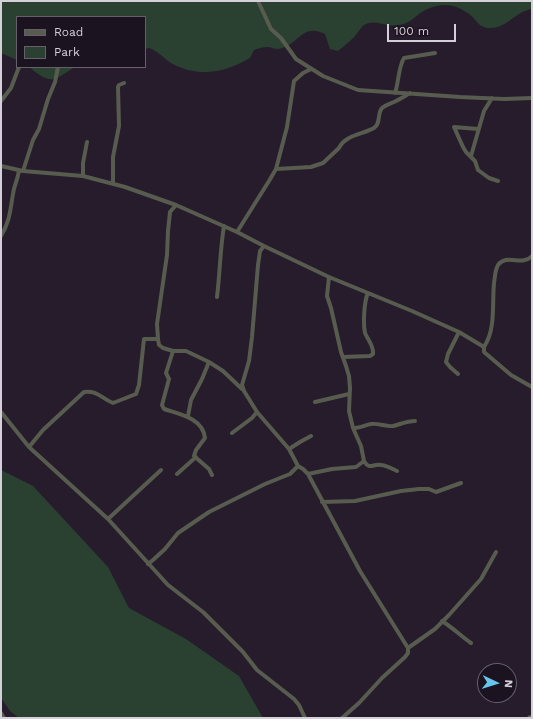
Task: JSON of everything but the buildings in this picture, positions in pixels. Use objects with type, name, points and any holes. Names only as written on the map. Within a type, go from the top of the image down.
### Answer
[{"type":"street","points":[[258,1],[271,29],[296,59],[311,69],[339,83],[358,90],[492,98],[532,98]]},
{"type":"street","points":[[395,93],[404,58],[435,53]]},
{"type":"street","points":[[2,99],[10,88],[19,68]]},
{"type":"street","points":[[1,236],[9,222],[13,195],[33,140],[39,129],[55,82],[58,68]]},
{"type":"street","points":[[237,232],[276,169],[287,127],[294,82],[303,73],[311,69]]},
{"type":"street","points":[[113,184],[114,157],[119,126],[118,87],[124,83]]},
{"type":"street","points":[[276,169],[304,168],[323,162],[339,148],[341,144],[354,135],[375,127],[381,109],[387,104],[411,93]]},
{"type":"street","points":[[471,156],[484,111],[492,98]]},
{"type":"street","points":[[478,129],[454,127],[461,139],[463,147],[475,161],[478,170],[489,178],[498,181]]},
{"type":"street","points":[[83,176],[83,163],[87,142]]},
{"type":"street","points":[[1,166],[21,171],[83,176],[113,184],[176,205],[237,232],[329,277],[368,292],[459,332],[484,347]]},
{"type":"street","points":[[176,205],[170,212],[167,255],[157,324],[159,345],[162,348],[173,351],[186,351],[209,362],[223,370],[244,391],[257,412],[289,449],[298,466],[303,468],[308,474],[360,571],[408,648],[408,653],[405,657],[342,718]]},
{"type":"street","points":[[217,297],[221,244],[224,226]]},
{"type":"street","points":[[244,391],[242,385],[249,361],[258,265],[260,251],[264,246]]},
{"type":"street","points":[[532,256],[522,261],[509,259],[505,260],[498,266],[495,278],[491,332],[484,347],[484,352],[532,388]]},
{"type":"street","points":[[329,277],[328,296],[348,376],[349,411],[353,428],[361,446],[364,461],[366,466],[381,465],[397,471]]},
{"type":"street","points":[[343,357],[370,356],[373,354],[373,350],[365,332],[365,305],[368,292]]},
{"type":"street","points":[[458,374],[446,362],[448,354],[459,332]]},
{"type":"street","points":[[29,447],[43,430],[84,392],[95,392],[113,403],[136,394],[139,385],[144,339],[158,339]]},
{"type":"street","points":[[173,351],[166,368],[166,373],[169,378],[162,405],[164,409],[188,416],[204,432],[205,438],[196,450],[194,456],[209,470],[212,475]]},
{"type":"street","points":[[188,416],[191,400],[209,362]]},
{"type":"street","points":[[315,402],[349,394]]},
{"type":"street","points":[[1,412],[29,447],[108,520],[168,585],[203,612],[242,652],[257,670],[294,699],[299,705],[305,718]]},
{"type":"street","points":[[232,433],[252,418],[257,412]]},
{"type":"street","points":[[353,428],[361,428],[370,424],[392,426],[415,421]]},
{"type":"street","points":[[289,449],[311,436]]},
{"type":"street","points":[[177,474],[196,457]]},
{"type":"street","points":[[308,474],[356,467],[364,461]]},
{"type":"street","points":[[148,564],[178,533],[209,512],[264,484],[290,474],[298,466]]},
{"type":"street","points":[[108,520],[161,470]]},
{"type":"street","points":[[322,502],[356,501],[401,491],[419,489],[429,489],[436,492],[461,483]]},
{"type":"street","points":[[408,648],[430,633],[449,615],[481,579],[496,552]]},
{"type":"street","points":[[442,621],[454,628],[460,636],[471,643]]},
{"type":"street","points":[[1,712],[4,718]]},
{"type":"green space","points":[[1,1],[532,1],[532,9],[526,10],[507,23],[491,28],[483,27],[472,16],[459,8],[449,5],[435,6],[427,9],[406,23],[392,25],[370,23],[364,25],[354,37],[338,51],[330,49],[325,34],[317,31],[310,31],[285,47],[275,49],[263,47],[254,50],[250,58],[241,63],[211,72],[191,71],[181,68],[171,63],[152,49],[146,49],[146,16],[16,16],[16,60],[1,53]]},
{"type":"green space","points":[[30,68],[73,68],[55,79],[39,75]]},
{"type":"green space","points":[[1,470],[33,486],[108,567],[129,608],[186,639],[239,676],[263,718],[19,718],[10,711],[1,698]]}]
